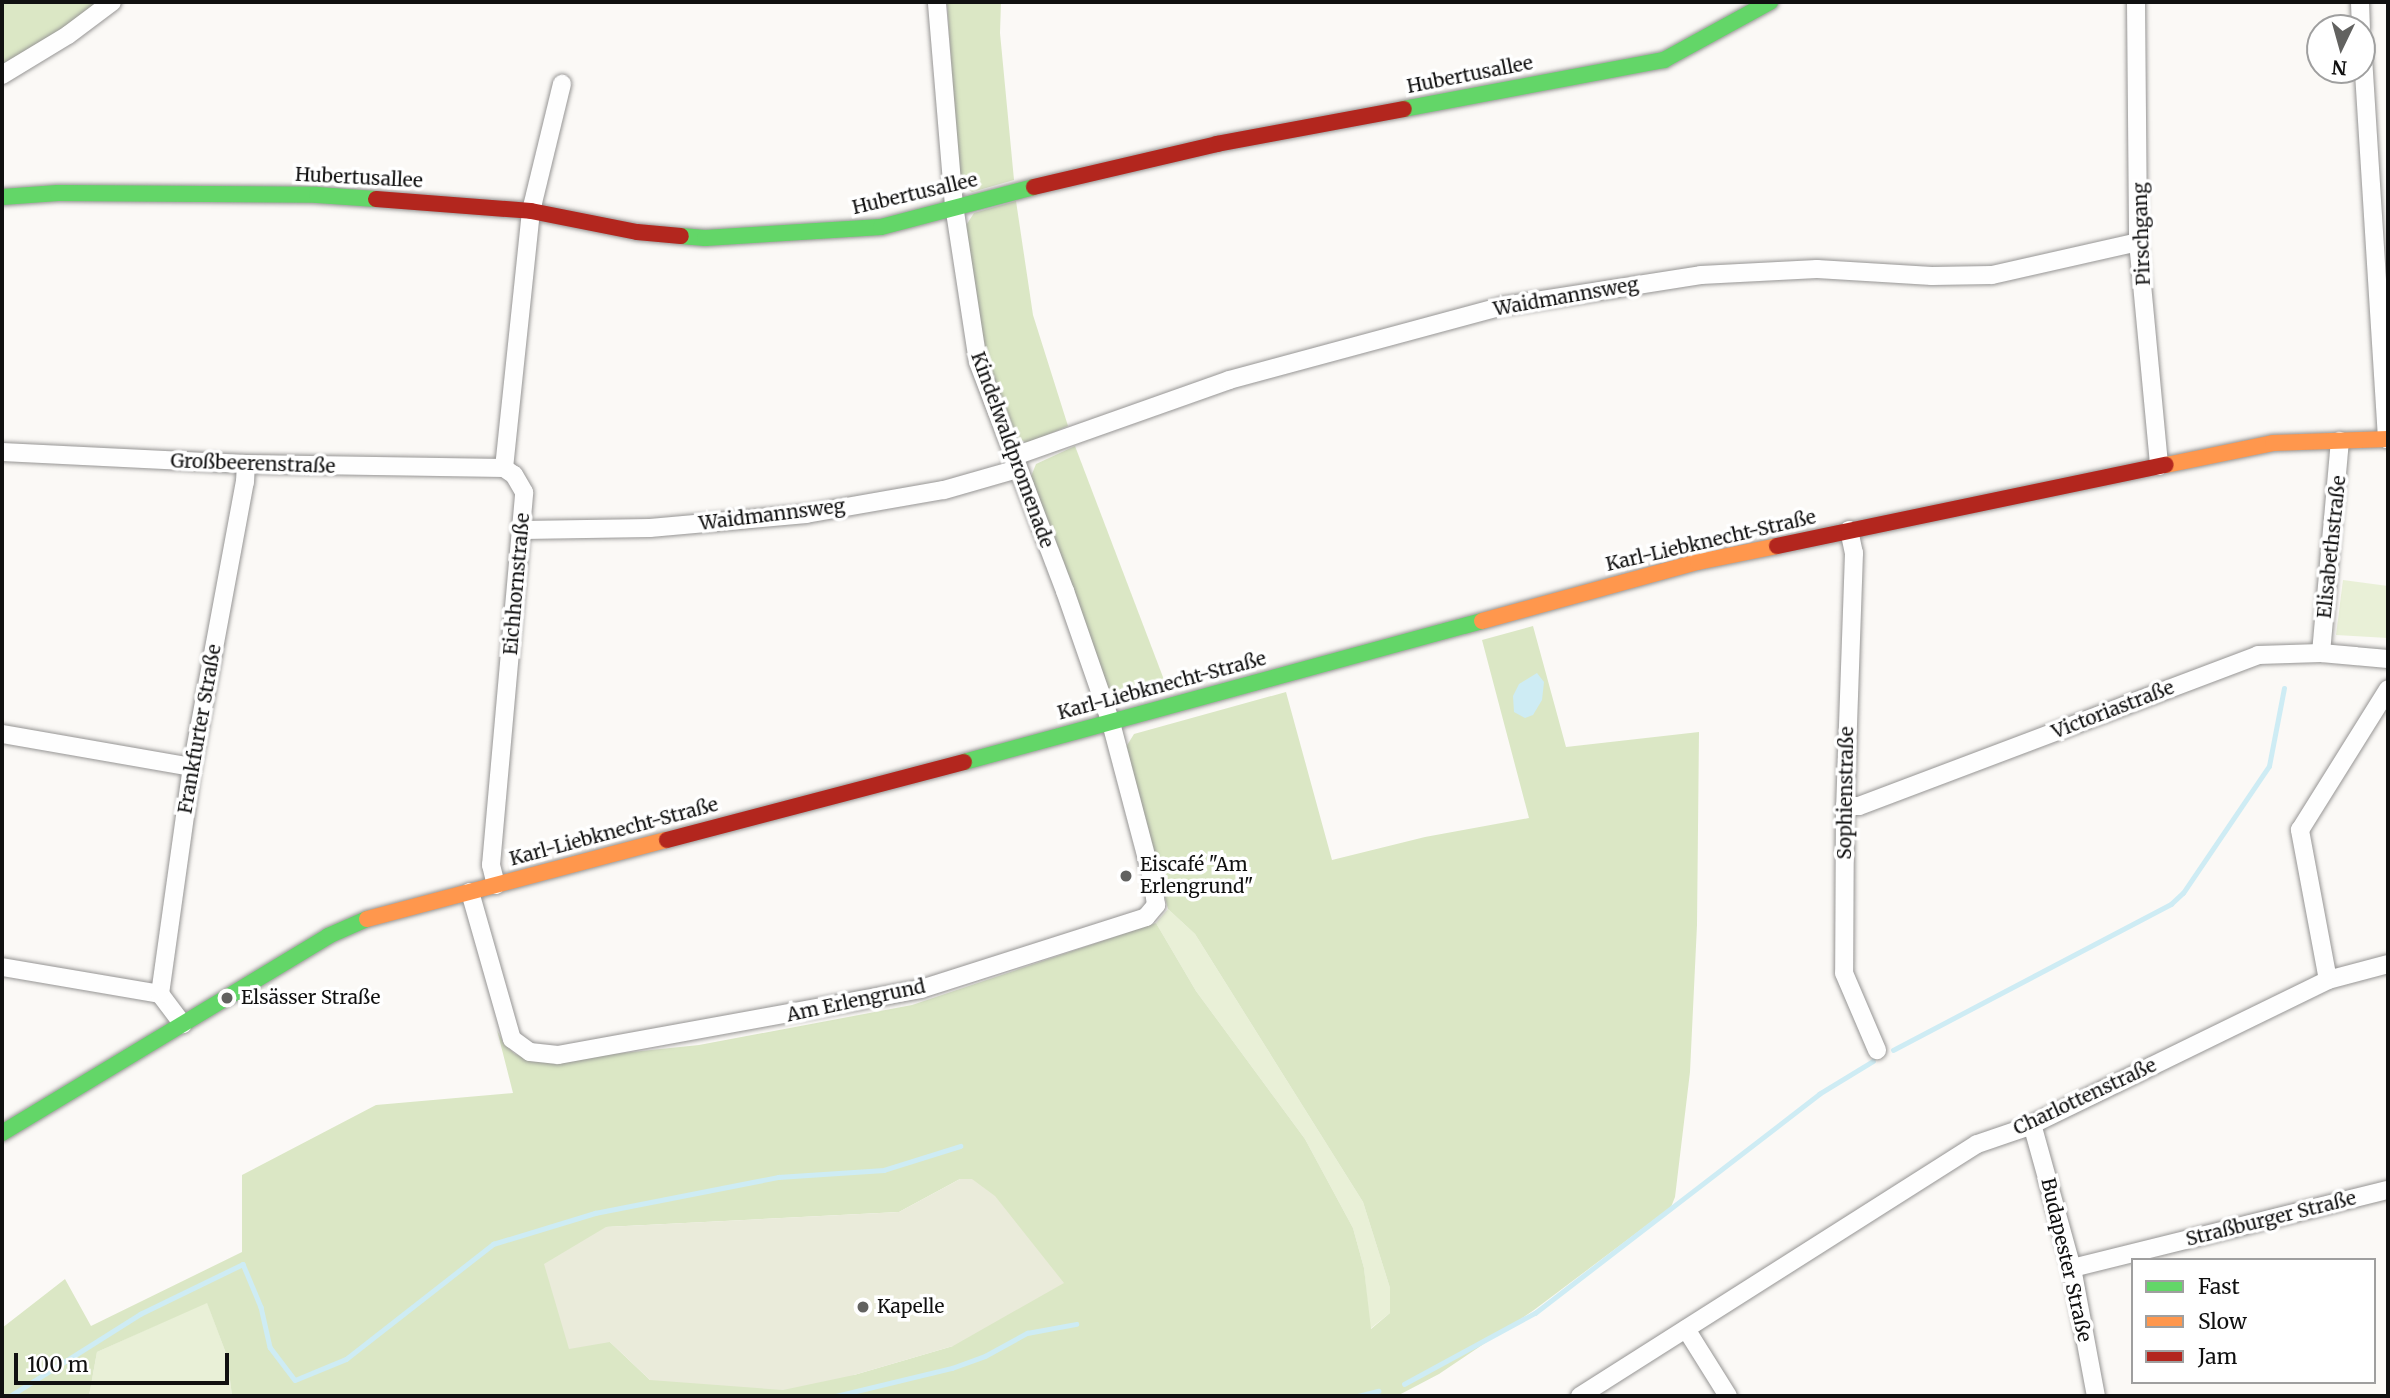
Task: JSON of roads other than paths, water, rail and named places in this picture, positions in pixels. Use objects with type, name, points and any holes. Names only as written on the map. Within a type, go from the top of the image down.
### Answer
[{"type":"street","points":[[2,75],[68,35],[112,2]]},
{"type":"street","name":"Kindelwaldpromenade","points":[[937,2],[954,206],[978,362],[1014,463],[1065,591],[1111,723]]},
{"type":"street","name":"Hubertusallee","points":[[2,197],[58,193],[317,195],[531,211],[636,232],[705,237],[778,237],[881,226],[954,206],[1217,144],[1664,60],[1770,2]]},
{"type":"street","name":"Pirschgang","points":[[2136,2],[2138,242],[2159,466]]},
{"type":"street","points":[[504,468],[531,211],[562,84]]},
{"type":"street","points":[[2366,84],[2382,280],[2388,439]]},
{"type":"street","name":"Waidmannsweg","points":[[523,530],[650,528],[806,514],[944,490],[1229,380],[1504,306],[1701,275],[1817,269],[1993,275],[2138,242]]},
{"type":"street","name":"Karl-Liebknecht-Straße","points":[[2,1133],[348,925],[1111,723],[1698,562],[2273,443],[2388,439]]},
{"type":"street","name":"Elisabethstraße","points":[[2321,653],[2340,441]]},
{"type":"street","name":"Großbeerenstraße","points":[[2,452],[246,464],[504,468]]},
{"type":"street","name":"Frankfurter Straße","points":[[160,994],[192,767],[245,482],[246,464]]},
{"type":"street","name":"Eichhornstraße","points":[[496,885],[491,864],[523,530],[524,492],[514,475],[504,468]]},
{"type":"street","name":"Sophienstraße","points":[[1849,530],[1853,553],[1843,973],[1877,1050]]},
{"type":"street","name":"Victoriastraße","points":[[1845,806],[1859,806],[2258,655],[2321,653],[2388,659]]},
{"type":"street","points":[[2328,980],[2300,830],[2388,689]]},
{"type":"street","name":"Am Erlengrund","points":[[470,892],[512,1039],[530,1052],[558,1055],[921,989],[1146,917],[1152,912],[1156,898],[1111,723]]},
{"type":"street","points":[[2,734],[192,767]]},
{"type":"street","name":"Charlottenstraße","points":[[1580,1396],[1978,1144],[2032,1124],[2328,980],[2388,964]]},
{"type":"street","points":[[2,967],[160,994],[183,1024]]},
{"type":"street","name":"Budapester Straße","points":[[2032,1124],[2072,1268],[2096,1396]]},
{"type":"street","name":"Straßburger Straße","points":[[2072,1268],[2388,1190]]},
{"type":"street","points":[[1686,1329],[1728,1396]]},
{"type":"water","points":[[1537,673],[1544,682],[1542,700],[1533,715],[1525,718],[1514,712],[1513,696],[1519,684]]},
{"type":"waterway","points":[[1893,1050],[2171,904],[2183,893],[2269,766],[2284,688]]},
{"type":"waterway","points":[[1404,1384],[1535,1313],[1819,1094],[1873,1061]]},
{"type":"waterway","points":[[10,1396],[140,1314],[243,1264],[261,1307],[270,1347],[295,1380],[346,1359],[493,1244],[595,1213],[778,1177],[884,1170],[960,1146]]},
{"type":"waterway","points":[[836,1396],[952,1368],[985,1356],[1027,1333],[1076,1324]]},
{"type":"waterway","points":[[1358,1396],[1378,1391]]},
{"type":"place","name":"Eiscafé \"Am Erlengrund\"","points":[[1126,876]]},
{"type":"place","name":"Elsässer Straße","points":[[227,998]]},
{"type":"place","name":"Kapelle","points":[[863,1307]]}]
